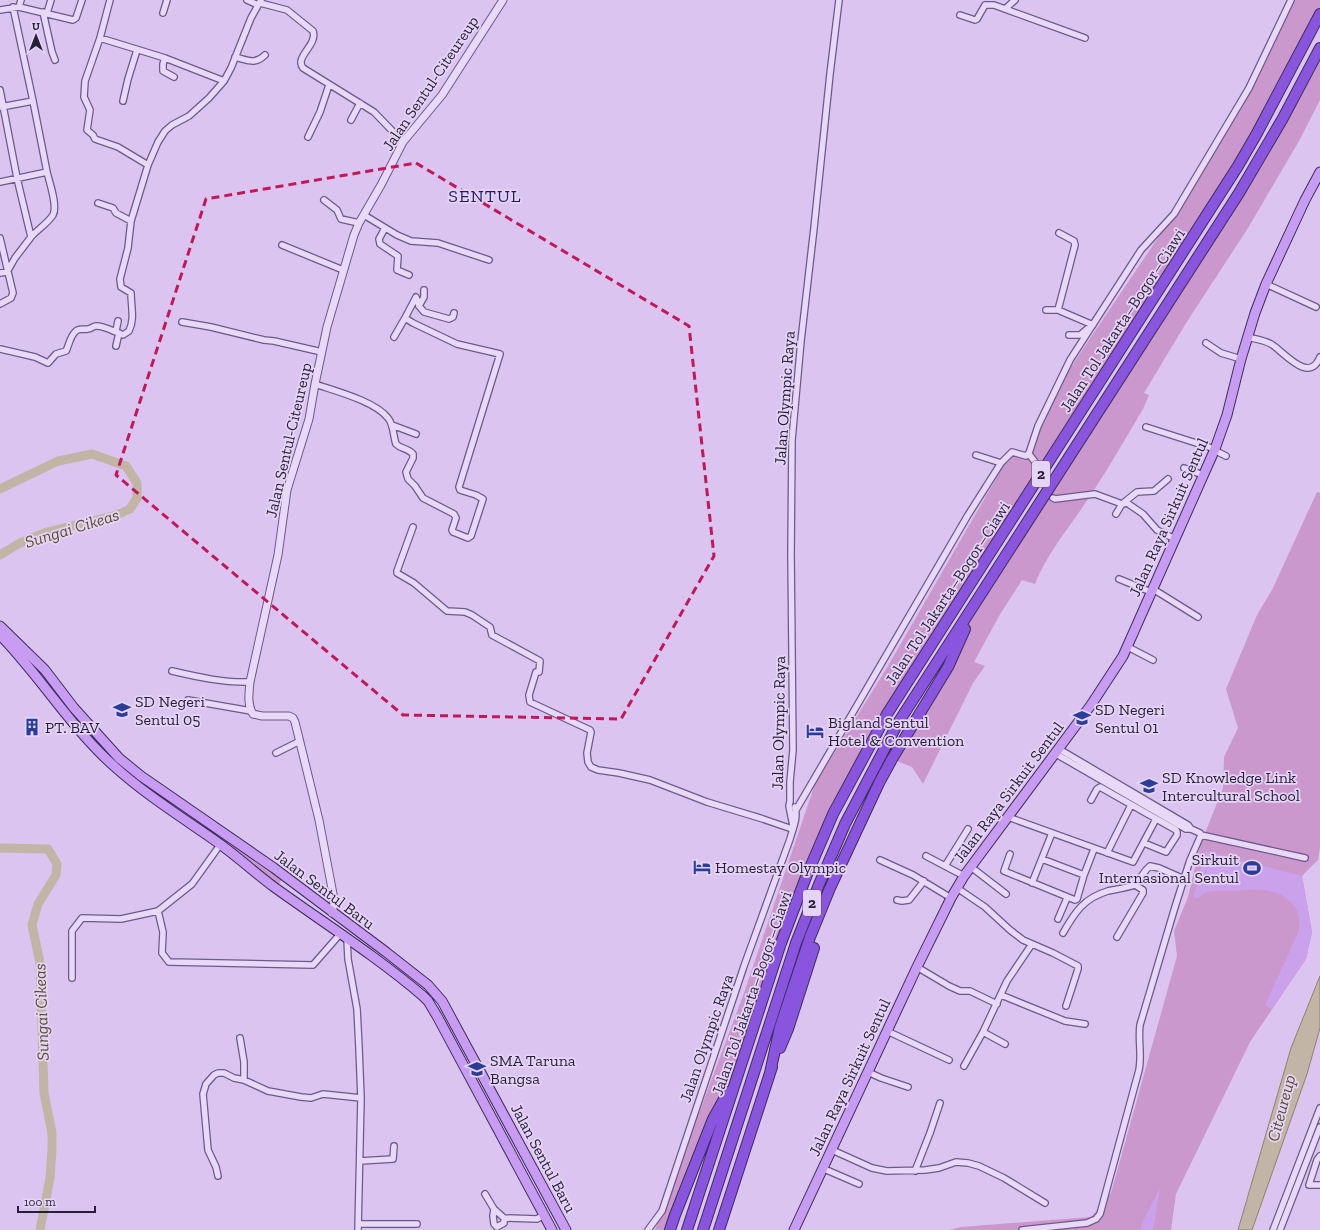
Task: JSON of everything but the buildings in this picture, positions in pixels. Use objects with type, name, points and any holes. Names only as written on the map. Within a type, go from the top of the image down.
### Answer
[{"type":"highway","name":"Jalan Tol Jakarta–Bogor–Ciawi","points":[[687,1230],[781,943],[806,877],[833,814],[887,714],[1238,166],[1320,14]]},
{"type":"highway","name":"Jalan Tol Jakarta–Bogor–Ciawi","points":[[703,1230],[796,943],[844,824],[898,724],[1239,193],[1289,107],[1320,48]]},
{"type":"highway","points":[[720,1230],[770,1073],[788,1029],[817,939],[830,888],[879,783],[948,667],[977,601]]},
{"type":"highway","points":[[670,1230],[713,1119],[740,1069]]},
{"type":"main road","name":"Jalan Raya Sirkuit Sentul","points":[[794,1230],[917,967],[951,898],[964,876],[1091,706],[1128,647],[1215,449],[1227,415],[1247,337],[1266,284],[1305,200],[1320,172]]},
{"type":"main road","name":"Jalan Sentul Baru","points":[[0,626],[73,724],[89,743],[110,763],[275,888],[344,935],[405,980],[428,1001],[552,1230]]},
{"type":"main road","name":"Jalan Sentul Baru","points":[[0,635],[45,670],[74,708],[119,758],[141,776],[274,868],[386,952],[436,992],[566,1230]]},
{"type":"main road","points":[[264,879],[274,868]]},
{"type":"main road","points":[[275,888],[285,877]]},
{"type":"street","points":[[0,274],[7,272],[15,258],[31,237],[54,212],[54,201],[47,172],[16,7],[21,0]]},
{"type":"street","points":[[51,0],[45,13],[55,60]]},
{"type":"street","points":[[0,10],[16,7],[71,20],[76,18],[82,0]]},
{"type":"street","points":[[110,0],[100,38],[85,81],[84,96],[90,110],[87,131],[93,135],[95,139],[118,147],[148,165]]},
{"type":"street","points":[[163,13],[167,0]]},
{"type":"street","points":[[247,0],[260,2],[287,10],[313,31],[313,40],[301,60],[301,66],[374,112],[403,142]]},
{"type":"street","name":"Jalan Sentul-Citeureup","points":[[251,711],[248,695],[250,682],[278,555],[287,490],[309,419],[327,327],[343,270],[359,223],[403,142],[442,95],[503,0]]},
{"type":"street","name":"Jalan Olympic Raya","points":[[793,827],[789,806],[793,750],[791,554],[792,440],[801,341],[839,0]]},
{"type":"street","points":[[1005,9],[1015,0]]},
{"type":"street","points":[[1069,335],[1078,336],[1086,331],[1141,250],[1174,214],[1249,88],[1291,0]]},
{"type":"street","points":[[0,349],[34,357],[48,363],[56,354],[66,351],[72,335],[76,331],[99,326],[123,335],[129,331],[133,318],[131,309],[131,293],[122,288],[119,282],[128,248],[131,221],[148,165],[158,142],[165,131],[172,125],[189,116],[209,98],[224,81],[251,18],[260,2]]},
{"type":"street","points":[[960,15],[975,20],[984,6],[988,4],[994,5],[1085,38]]},
{"type":"street","points":[[100,38],[165,58],[224,81]]},
{"type":"street","points":[[124,101],[128,79],[137,50]]},
{"type":"street","points":[[235,57],[253,61],[260,60],[265,55]]},
{"type":"street","points":[[165,58],[162,71],[174,77]]},
{"type":"street","points":[[308,137],[320,112],[329,85]]},
{"type":"street","points":[[0,90],[2,107],[31,237]]},
{"type":"street","points":[[2,107],[33,100]]},
{"type":"street","points":[[351,120],[360,103]]},
{"type":"street","points":[[0,182],[47,172]]},
{"type":"street","points":[[324,200],[337,210],[341,218],[359,223]]},
{"type":"street","points":[[98,203],[112,208],[117,214],[131,221]]},
{"type":"street","points":[[364,215],[397,235],[411,241],[438,244],[489,260]]},
{"type":"street","points":[[385,228],[379,239],[380,244],[397,255],[399,259],[397,270],[409,275]]},
{"type":"street","points":[[1058,310],[1075,245],[1074,241],[1059,233]]},
{"type":"street","points":[[0,238],[12,295],[8,301],[0,304]]},
{"type":"street","points":[[282,245],[343,270]]},
{"type":"street","points":[[1266,284],[1316,307]]},
{"type":"street","points":[[419,306],[424,297],[424,290]]},
{"type":"street","points":[[394,337],[415,297],[417,298],[419,306],[424,312],[447,319],[451,319],[454,313]]},
{"type":"street","points":[[1046,310],[1058,310],[1091,324]]},
{"type":"street","points":[[315,384],[367,403],[386,415],[392,425],[396,444],[410,451],[414,455],[407,470],[406,476],[423,498],[455,515],[456,518],[452,530],[454,534],[468,538],[471,536],[483,499],[460,490],[459,487],[500,354],[457,344],[405,318]]},
{"type":"street","points":[[116,346],[118,321]]},
{"type":"street","points":[[182,322],[322,352]]},
{"type":"street","points":[[1029,454],[1038,426],[1070,360],[1091,324]]},
{"type":"street","points":[[1247,337],[1269,343],[1286,358],[1307,367],[1315,366],[1320,357]]},
{"type":"street","points":[[1206,343],[1221,353],[1241,359]]},
{"type":"street","points":[[392,425],[416,434]]},
{"type":"street","points":[[1146,427],[1215,449],[1226,456]]},
{"type":"street","points":[[796,810],[964,522],[1001,463],[1012,452],[1026,456],[1029,454]]},
{"type":"street","points":[[1029,454],[1035,462]]},
{"type":"street","points":[[976,455],[1001,463]]},
{"type":"street","points":[[1184,468],[1203,475]]},
{"type":"street","points":[[1116,514],[1122,504],[1137,492],[1154,491],[1168,479]]},
{"type":"street","points":[[1053,498],[1095,494],[1122,504],[1127,503],[1143,514],[1157,530],[1175,539]]},
{"type":"street","points":[[413,527],[397,573],[414,583],[447,611],[465,612],[472,615],[490,627],[492,635],[540,661],[539,672],[536,672],[529,695],[530,702],[590,730],[591,732],[587,753],[588,762],[591,767],[598,770],[619,772],[650,780],[707,802],[793,827]]},
{"type":"street","points":[[1119,579],[1152,591],[1198,617]]},
{"type":"street","points":[[1128,647],[1153,660]]},
{"type":"street","points":[[172,671],[207,678],[250,682]]},
{"type":"street","points":[[188,700],[251,711],[256,715],[289,716],[293,718],[300,741],[323,839],[333,894],[334,903],[332,913]]},
{"type":"street","points":[[276,753],[300,741]]},
{"type":"street","points":[[1058,751],[1186,829],[1191,829],[1200,833],[1201,836],[1305,858]]},
{"type":"street","points":[[1091,800],[1100,788],[1176,830],[1177,835],[1166,852],[1144,843]]},
{"type":"street","name":"Jalan Olympic Raya","points":[[648,1230],[662,1211],[716,1049],[790,839],[796,820],[796,810],[790,801]]},
{"type":"street","points":[[1107,853],[1131,805]]},
{"type":"street","points":[[1008,817],[1133,862],[1156,819]]},
{"type":"street","points":[[945,866],[968,829]]},
{"type":"street","points":[[1032,883],[1052,833]]},
{"type":"street","points":[[1022,1230],[1087,1224],[1096,1219],[1100,1214],[1140,1070],[1140,1025],[1184,879],[1201,836]]},
{"type":"street","points":[[72,978],[72,931],[82,918],[121,919],[158,911],[192,884],[220,845]]},
{"type":"street","points":[[1010,854],[1004,871],[1075,900],[1077,899],[1094,849]]},
{"type":"street","points":[[926,856],[964,876]]},
{"type":"street","points":[[1042,859],[1084,875]]},
{"type":"street","points":[[880,860],[924,881],[951,898]]},
{"type":"street","points":[[1063,933],[1076,911],[1088,901],[1108,891],[1135,885],[1150,866],[1159,868],[1184,879]]},
{"type":"street","points":[[971,867],[1006,894]]},
{"type":"street","points":[[897,900],[909,900],[924,881]]},
{"type":"street","points":[[1117,937],[1143,893],[1143,890],[1135,885]]},
{"type":"street","points":[[957,888],[985,907],[1023,940],[1078,966],[1066,1006]]},
{"type":"street","points":[[1058,919],[1067,898]]},
{"type":"street","points":[[158,911],[163,932],[162,953],[169,962],[313,965],[344,935]]},
{"type":"street","points":[[344,935],[356,1009],[361,1098],[358,1227],[417,1224]]},
{"type":"street","points":[[964,1066],[984,1032],[1007,981],[1032,944]]},
{"type":"street","points":[[917,967],[949,986],[960,991],[970,991],[997,1004]]},
{"type":"street","points":[[1001,995],[1065,1021],[1085,1024]]},
{"type":"street","points":[[887,1031],[949,1060]]},
{"type":"street","points":[[984,1032],[1005,1044]]},
{"type":"street","points":[[240,1038],[244,1062],[244,1080]]},
{"type":"street","points":[[868,1072],[908,1087]]},
{"type":"street","points":[[218,1176],[216,1167],[208,1150],[203,1103],[204,1089],[214,1075],[224,1073],[268,1091],[308,1098],[323,1094],[361,1098]]},
{"type":"street","points":[[915,1171],[940,1102]]},
{"type":"street","points":[[1273,1230],[1318,1121],[1319,1111]]},
{"type":"street","points":[[1280,1230],[1320,1127]]},
{"type":"street","points":[[360,1161],[393,1159],[394,1146]]},
{"type":"street","points":[[832,1150],[880,1170],[915,1171],[938,1168],[962,1161],[979,1166],[1004,1178],[1045,1203]]},
{"type":"street","points":[[1320,1156],[1317,1160],[1309,1185],[1320,1185]]},
{"type":"street","points":[[822,1168],[859,1184]]},
{"type":"street","points":[[485,1194],[494,1208],[504,1218],[537,1220],[544,1216]]},
{"type":"street","points":[[494,1208],[494,1224],[497,1227],[504,1224],[504,1218]]},
{"type":"highlighted area","points":[[416,163],[689,326],[714,556],[621,719],[403,715],[116,475],[206,199]]},
{"type":"shaded area","points":[[1290,0],[1320,0],[1320,14],[1268,112],[887,714],[833,814],[740,1069],[670,1230],[655,1230],[744,993],[815,784],[888,666],[1012,451],[1026,456],[1058,386],[1174,214],[1252,83]]},
{"type":"shaded area","points":[[1320,48],[1320,100],[1299,141],[1248,228],[1188,320],[1144,393],[1149,395],[1143,409],[1099,483],[1047,560],[1035,584],[1022,580],[999,616],[974,662],[985,666],[973,683],[923,784],[912,767],[892,759],[948,667],[977,601],[1239,193]]},
{"type":"shaded area","name":"Sirkuit Internasional Sentul","points":[[1317,492],[1320,493],[1320,847],[1318,860],[1302,876],[1312,932],[1306,959],[1250,1042],[1176,1194],[1171,1230],[949,1230],[961,1227],[1091,1217],[1111,1193],[1177,956],[1174,931],[1188,897],[1200,846],[1223,788],[1224,757],[1238,728],[1226,689],[1257,615],[1272,590]]},
{"type":"shaded area","points":[[19,645],[119,758],[285,877],[275,888],[115,768],[38,680]]},
{"type":"sand","points":[[1206,851],[1302,876],[1312,932],[1306,959],[1272,1009],[1265,1005],[1298,933],[1299,916],[1292,903],[1279,894],[1271,891],[1211,891],[1204,893],[1198,898],[1193,898]]},
{"type":"sand","points":[[1160,1188],[1153,1230],[1141,1230],[1142,1223]]},
{"type":"water","name":"Citeureup","points":[[1320,976],[1320,1028],[1307,1074],[1252,1230],[1238,1230],[1291,1048]]},
{"type":"waterway","name":"Sungai Cikeas","points":[[0,489],[58,461],[92,454],[126,466],[137,483],[137,498],[130,509],[117,515],[47,532],[20,543],[0,555]]},
{"type":"waterway","name":"Sungai Cikeas","points":[[0,848],[48,849],[57,864],[56,875],[38,904],[32,925],[40,963],[44,1093],[52,1133],[50,1178],[40,1230]]},
{"type":"tunnel","points":[[1035,462],[1049,490]]},
{"type":"place","name":"SD Negeri Sentul 05","points":[[122,710]]},
{"type":"place","name":"SD Negeri Sentul 01","points":[[1082,718]]},
{"type":"place","name":"PT. BAV","points":[[32,727]]},
{"type":"place","name":"Bigland Sentul Hotel & Convention","points":[[815,731]]},
{"type":"place","name":"SD Knowledge Link Intercultural School","points":[[1149,786]]},
{"type":"place","name":"Homestay Olympic","points":[[702,867]]},
{"type":"place","name":"Sirkuit Internasional Sentul","points":[[1252,868]]},
{"type":"place","name":"SMA Taruna Bangsa","points":[[477,1069]]},
{"type":"district","name":"SENTUL","points":[[485,196]]}]
